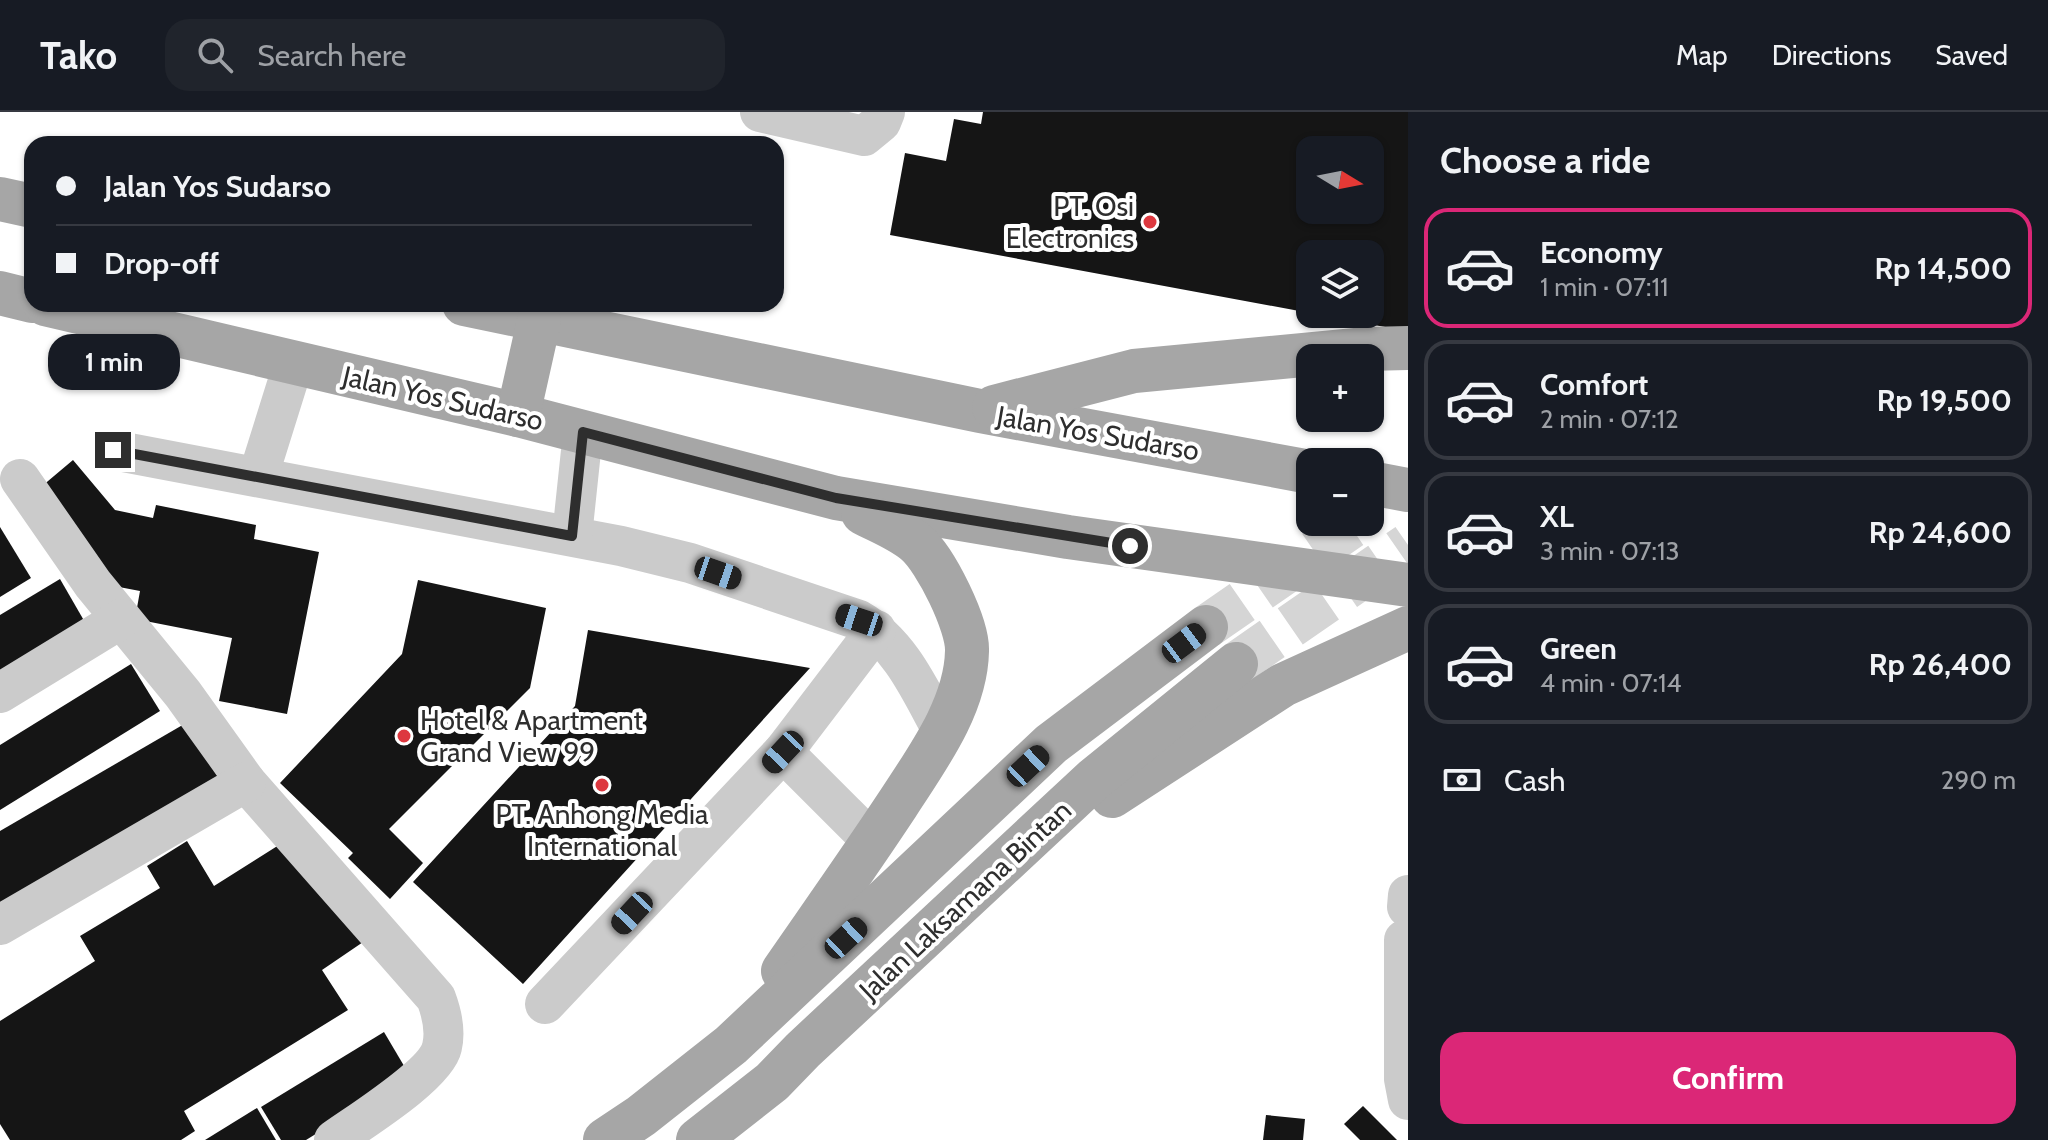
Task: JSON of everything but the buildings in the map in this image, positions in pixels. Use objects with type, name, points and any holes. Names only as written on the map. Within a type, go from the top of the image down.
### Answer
[{"type":"main road","points":[[0,199],[24,204]]},
{"type":"main road","name":"Jalan Yos Sudarso","points":[[66,312],[518,415],[836,498],[1068,537],[1408,585]]},
{"type":"main road","name":"Jalan Yos Sudarso","points":[[499,312],[980,411],[1296,469]]},
{"type":"main road","points":[[518,415],[539,321]]},
{"type":"main road","points":[[980,411],[1134,371],[1366,349],[1408,348]]},
{"type":"main road","points":[[1384,486],[1408,490]]},
{"type":"main road","points":[[731,1045],[873,842],[943,732],[965,674],[968,649],[963,622],[944,584],[917,544],[836,498]]},
{"type":"main road","name":"Jalan Laksamana Bintan","points":[[605,1140],[650,1128],[731,1045],[1051,744],[1206,627]]},
{"type":"main road","points":[[990,876],[1283,685],[1408,628]]},
{"type":"main road","name":"Jalan Laksamana Bintan","points":[[698,1140],[772,1082],[1094,779],[1236,664]]},
{"type":"lane","points":[[760,112],[864,136],[881,122],[885,112]]},
{"type":"lane","points":[[258,477],[294,362]]},
{"type":"lane","points":[[572,536],[583,432]]},
{"type":"lane","points":[[113,450],[572,536],[690,563],[859,620],[876,630],[905,664],[943,732]]},
{"type":"lane","points":[[20,479],[93,584],[183,694],[246,782],[436,998],[443,1017],[442,1050],[433,1065],[334,1140]]},
{"type":"lane","points":[[0,693],[121,619]]},
{"type":"lane","points":[[545,1004],[783,752],[876,630]]},
{"type":"lane","points":[[783,752],[873,842]]},
{"type":"lane","points":[[0,925],[246,782]]},
{"type":"lane","points":[[1406,914],[1404,1079],[1408,1100]]},
{"type":"tunnel","points":[[1206,627],[1338,536]]},
{"type":"tunnel","points":[[1236,664],[1408,545]]},
{"type":"place","name":"PT. Osi Electronics","points":[[1150,222]]},
{"type":"place","name":"Hotel & Apartment Grand View 99","points":[[404,736]]},
{"type":"place","name":"PT. Anhong Media International","points":[[602,785]]},
{"type":"route","points":[[113,450],[572,536],[583,432],[836,498],[1130,546]]}]
